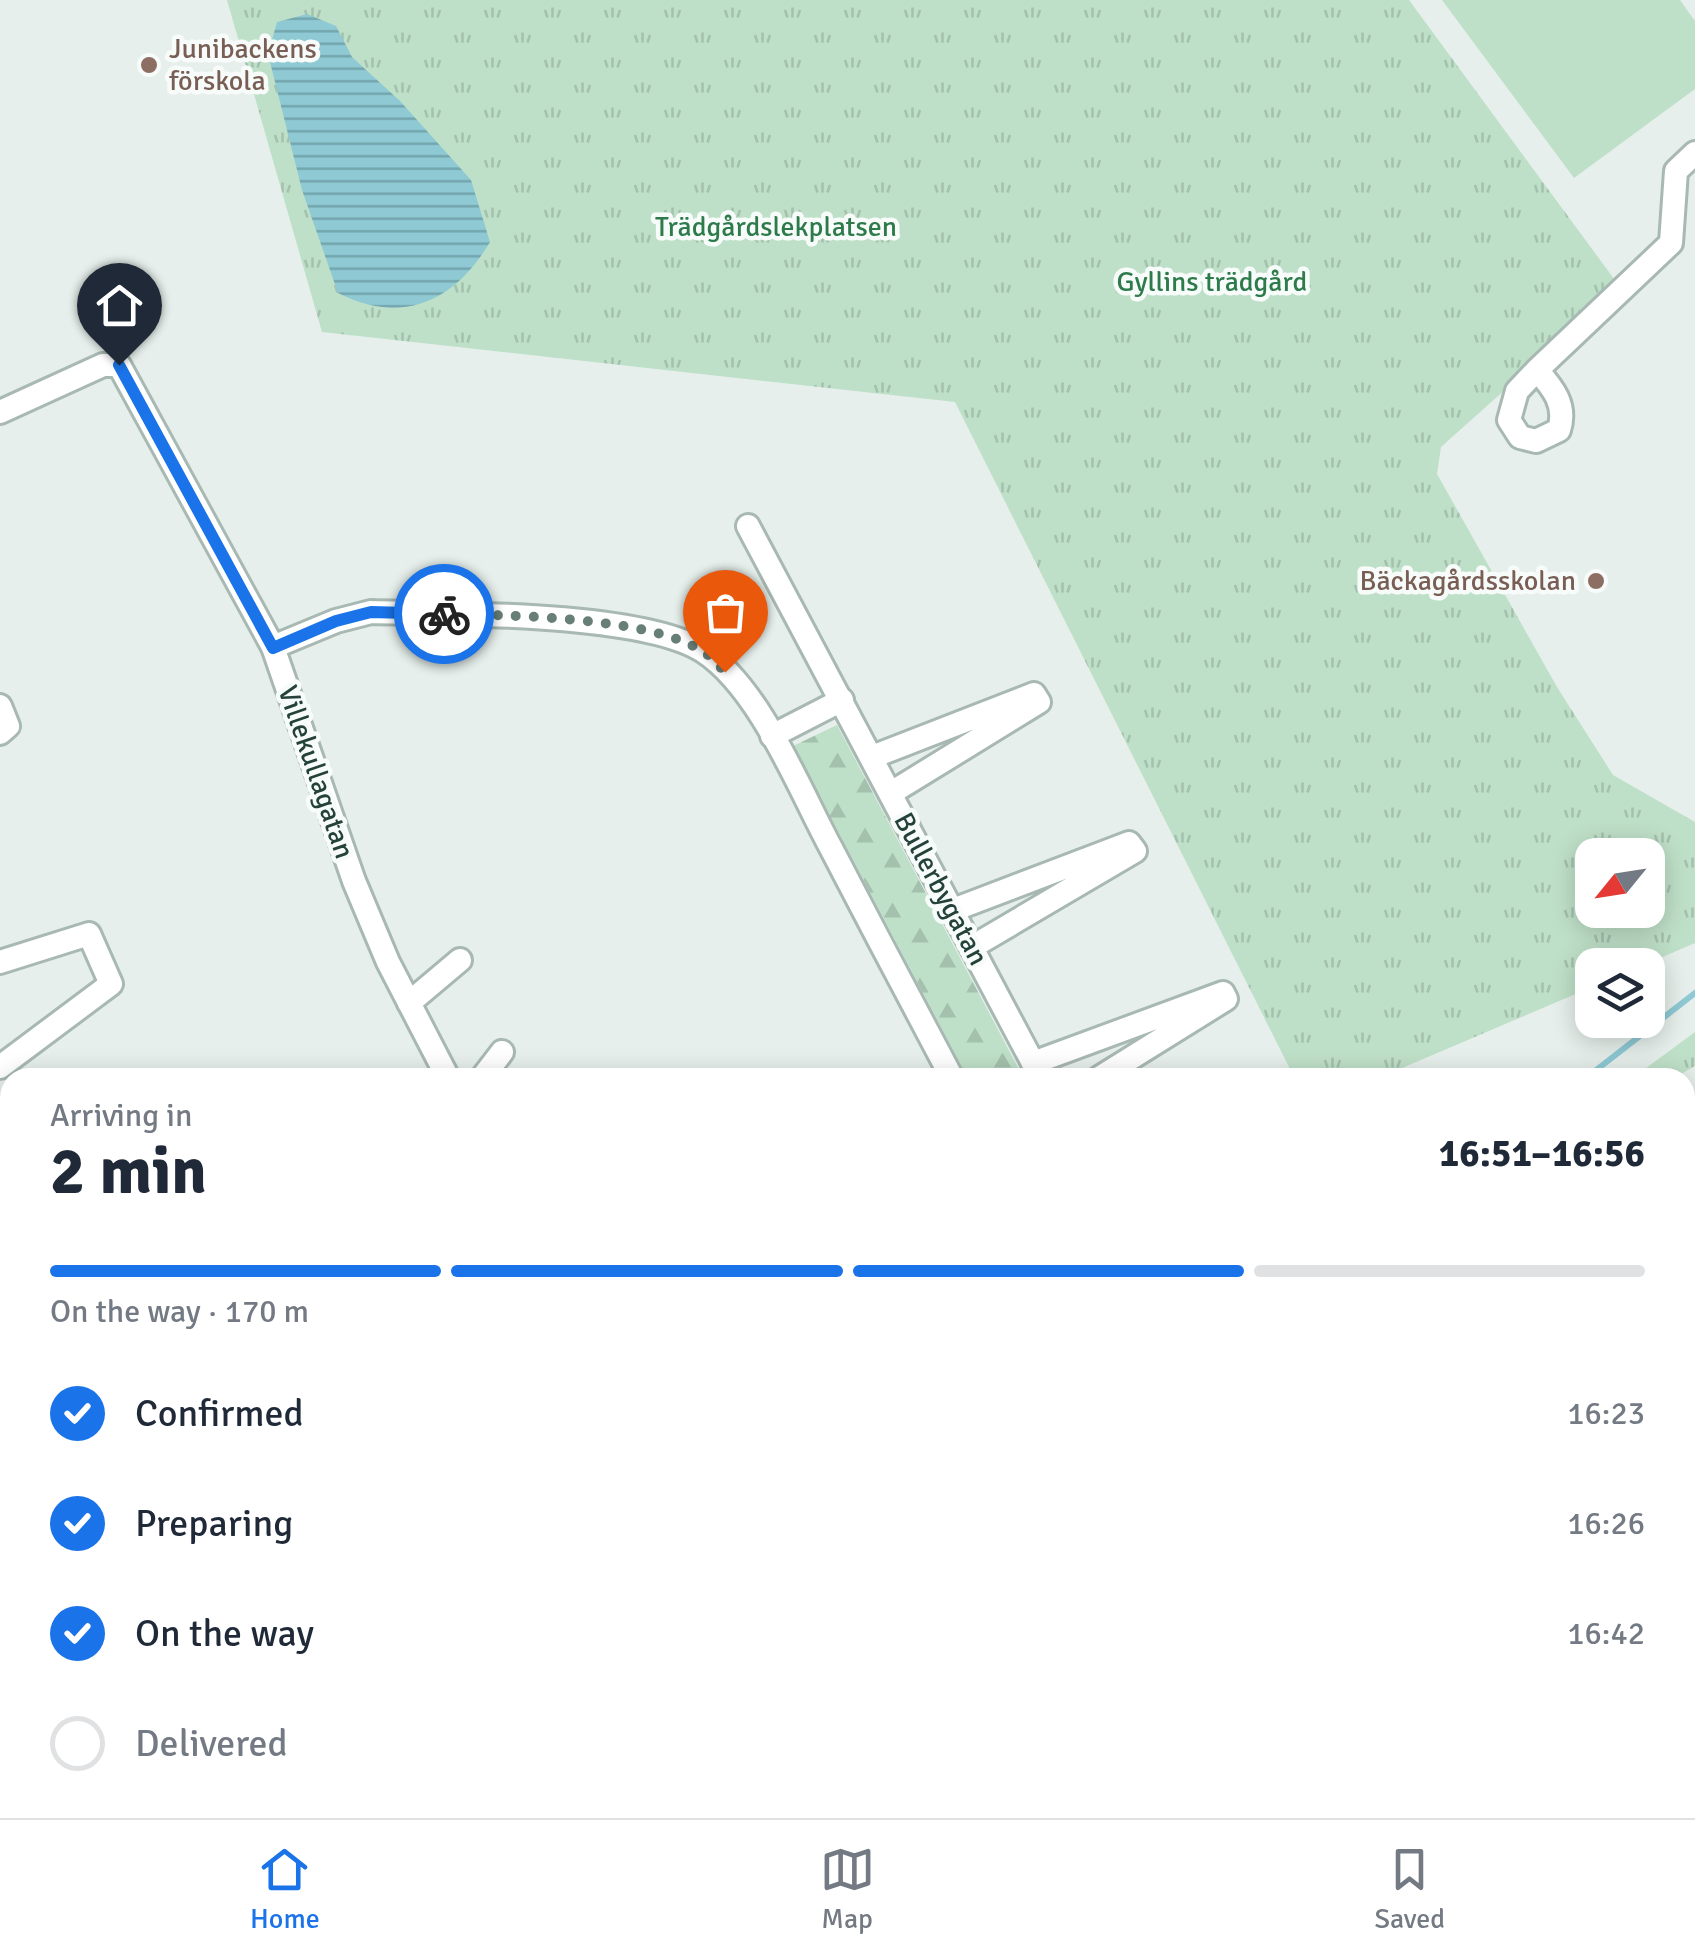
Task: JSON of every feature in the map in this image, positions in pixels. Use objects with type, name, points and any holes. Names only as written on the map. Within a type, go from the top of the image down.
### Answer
[{"type":"street","points":[[1538,370],[1671,242],[1676,170],[1695,153]]},
{"type":"street","name":"Villekullagatan","points":[[0,412],[102,364],[119,365],[273,648],[354,881],[443,1068]]},
{"type":"street","name":"Bullerbygatan","points":[[748,526],[1036,1068]]},
{"type":"street","points":[[273,648],[336,621],[371,612],[472,614],[646,632],[702,651],[725,672],[772,736],[947,1068]]},
{"type":"street","points":[[872,756],[1034,694],[1038,702],[891,792]]},
{"type":"street","points":[[772,736],[842,700]]},
{"type":"street","points":[[0,706],[8,726],[0,733]]},
{"type":"street","points":[[953,910],[1129,843],[1134,851],[972,946]]},
{"type":"street","points":[[0,962],[89,934],[111,984],[0,1066]]},
{"type":"street","points":[[409,1003],[460,960]]},
{"type":"street","points":[[1042,1068],[1223,993],[1226,999],[1115,1068]]},
{"type":"street","points":[[490,1068],[502,1052]]},
{"type":"green space","name":"Gyllins trädgård","points":[[227,0],[1409,0],[1620,287],[1441,447],[1437,474],[1557,687],[1613,775],[1695,822],[1695,943],[1665,956],[1665,948],[1575,948],[1575,994],[1402,1068],[1289,1068],[955,402],[322,332]]},
{"type":"green space","points":[[1442,0],[1680,0],[1695,21],[1695,89],[1574,178]]},
{"type":"green space","points":[[837,725],[1018,1068],[962,1068],[793,746]]},
{"type":"green space","points":[[1695,1032],[1695,1066],[1646,1068]]},
{"type":"water","points":[[307,14],[336,26],[352,57],[400,101],[471,180],[490,242],[461,280],[425,302],[384,307],[338,293],[302,190],[268,54],[277,22]]},
{"type":"waterway","points":[[1599,1068],[1695,993]]},
{"type":"way so far","points":[[444,614],[608,625],[662,635],[702,651],[725,672]]},
{"type":"place","name":"Junibackens förskola","points":[[149,65]]},
{"type":"place","name":"Bäckagårdsskolan","points":[[1596,581]]},
{"type":"route","points":[[119,365],[273,648],[336,621],[371,612],[444,614]]},
{"type":"park label","name":"Trädgårdslekplatsen","points":[[776,227]]}]
